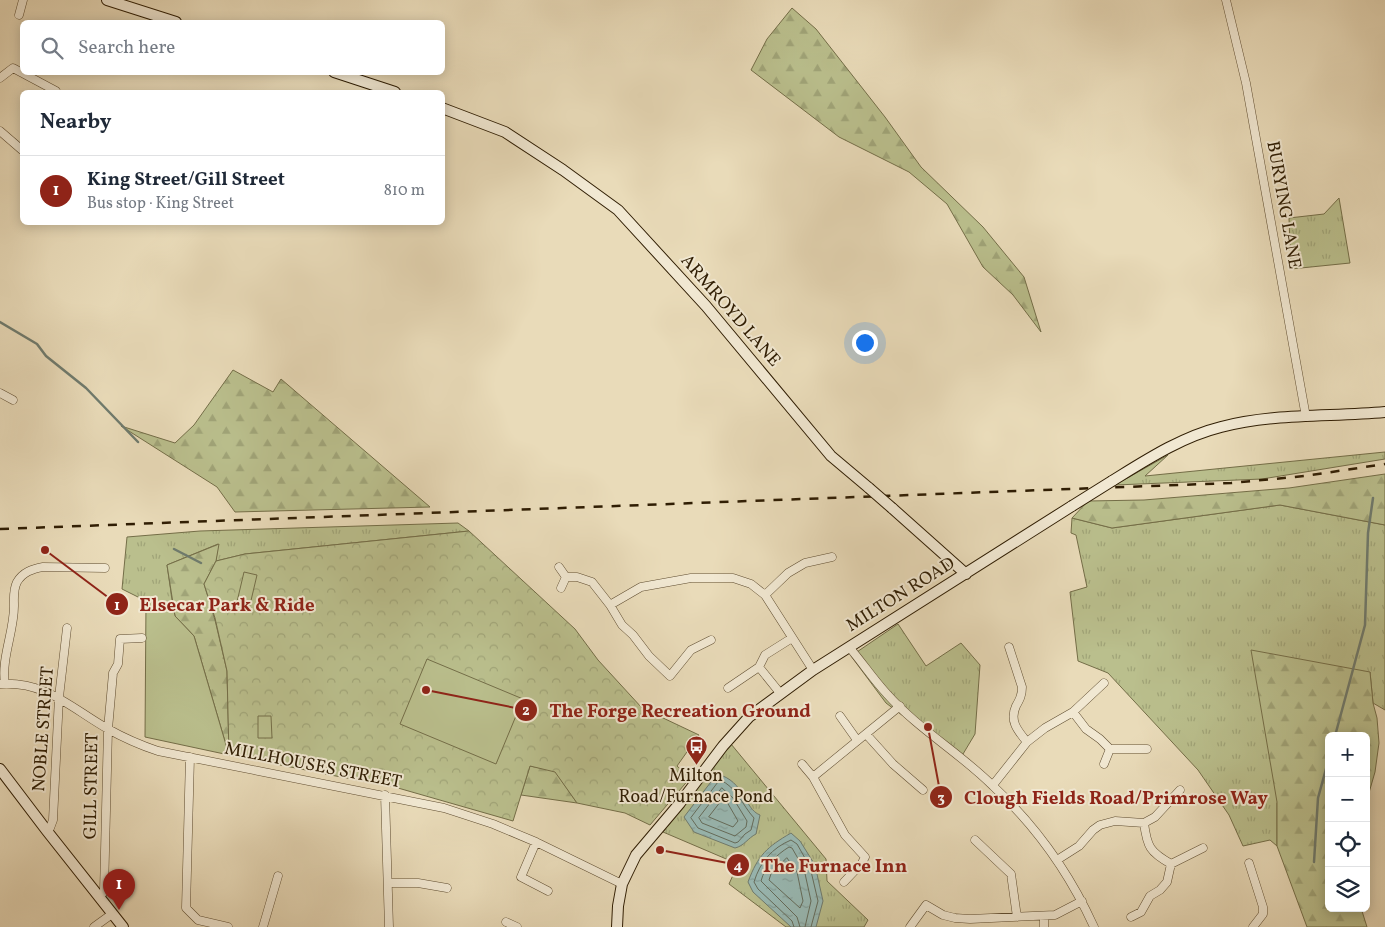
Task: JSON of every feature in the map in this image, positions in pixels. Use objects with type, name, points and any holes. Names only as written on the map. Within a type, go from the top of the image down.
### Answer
[{"type":"street","points":[[19,15],[23,0]]},
{"type":"street","points":[[108,0],[170,20]]},
{"type":"street","name":"BURYING LANE","points":[[1226,0],[1246,83],[1306,417]]},
{"type":"street","points":[[0,78],[13,68],[20,72]]},
{"type":"street","points":[[26,75],[54,90]]},
{"type":"street","points":[[343,75],[389,90]]},
{"type":"street","name":"ARMROYD LANE","points":[[445,109],[505,132],[563,170],[618,210],[706,306],[831,456],[966,574]]},
{"type":"street","points":[[0,131],[20,148]]},
{"type":"street","points":[[0,393],[13,400]]},
{"type":"street","name":"MILTON ROAD","points":[[617,927],[622,884],[636,855],[680,803],[723,746],[749,717],[813,670],[1112,481],[1173,445],[1220,427],[1274,418],[1385,412]]},
{"type":"street","points":[[765,595],[788,573],[805,563],[832,557]]},
{"type":"street","points":[[2,684],[12,632],[14,589],[24,573],[34,568],[43,567],[105,568]]},
{"type":"street","points":[[559,567],[566,577]]},
{"type":"street","points":[[561,588],[566,577]]},
{"type":"street","points":[[566,577],[577,577],[592,582],[610,605],[622,625],[633,635],[649,656],[670,676],[691,650],[711,640]]},
{"type":"street","points":[[610,605],[641,587],[691,578],[733,578],[751,584],[765,595],[813,670]]},
{"type":"street","name":"NOBLE STREET","points":[[47,831],[53,820],[59,697],[67,628]]},
{"type":"street","name":"GILL STREET","points":[[99,897],[104,892],[108,729],[114,673],[118,664],[120,638],[142,638]]},
{"type":"street","points":[[728,688],[759,667],[765,655],[792,638]]},
{"type":"street","points":[[849,646],[886,694],[993,785],[1025,818],[1058,860],[1082,901],[1094,927]]},
{"type":"street","points":[[1010,647],[1022,694],[1013,721],[1017,730],[1027,742]]},
{"type":"street","points":[[759,667],[780,693]]},
{"type":"street","points":[[993,785],[1027,742],[1045,728],[1074,712],[1104,683]]},
{"type":"street","name":"MILLHOUSES STREET","points":[[2,684],[35,687],[59,697],[108,729],[139,745],[444,808],[493,824],[536,842],[622,884]]},
{"type":"street","points":[[813,777],[900,706]]},
{"type":"street","points":[[1074,712],[1086,729],[1100,738],[1110,749],[1147,749]]},
{"type":"street","points":[[840,716],[857,740]]},
{"type":"street","points":[[866,734],[893,764],[923,790]]},
{"type":"street","points":[[1104,764],[1110,749]]},
{"type":"street","points":[[190,757],[186,908],[198,920],[228,927]]},
{"type":"street","points":[[802,764],[813,777],[845,835],[865,857],[862,864],[844,882]]},
{"type":"street","points":[[0,769],[123,927]]},
{"type":"street","points":[[1058,860],[1079,846],[1100,825],[1115,821],[1144,823],[1155,817],[1180,790]]},
{"type":"street","points":[[385,795],[389,927]]},
{"type":"street","points":[[1144,823],[1146,836],[1152,851],[1156,856],[1171,864]]},
{"type":"street","points":[[975,840],[1011,874],[1016,917]]},
{"type":"street","points":[[536,842],[521,878],[548,891]]},
{"type":"street","points":[[1171,864],[1203,848]]},
{"type":"street","points":[[1249,862],[1263,914],[1253,927]]},
{"type":"street","points":[[1131,917],[1141,912],[1150,896],[1168,882],[1171,864]]},
{"type":"street","points":[[263,927],[278,876]]},
{"type":"street","points":[[389,883],[418,883],[446,888]]},
{"type":"street","points":[[910,927],[926,905],[943,915],[971,923],[1016,917],[1055,915],[1082,901]]},
{"type":"street","points":[[94,927],[112,914]]},
{"type":"street","points":[[1044,916],[1044,927]]},
{"type":"street","points":[[506,922],[517,927]]},
{"type":"green space","points":[[792,8],[816,29],[885,117],[921,167],[983,227],[1024,277],[1041,332],[1013,295],[983,267],[947,204],[909,172],[839,137],[751,70],[767,39]]},
{"type":"green space","points":[[1339,198],[1350,263],[1291,269],[1289,218],[1324,214]]},
{"type":"green space","points":[[233,370],[273,392],[281,379],[430,507],[235,512],[217,487],[121,426],[175,443],[194,425]]},
{"type":"green space","points":[[1385,452],[1385,459],[1262,479],[1115,485],[1168,455],[1145,476]]},
{"type":"green space","points":[[1385,474],[1385,525],[1280,505],[1112,528],[1072,518],[1088,501],[1144,500],[1289,488]]},
{"type":"green space","points":[[1280,505],[1385,525],[1385,710],[1373,703],[1370,672],[1327,732],[1325,732],[1325,735],[1277,803],[1277,846],[1270,840],[1243,846],[1229,815],[1198,770],[1108,673],[1078,661],[1070,592],[1087,587],[1076,535],[1071,533],[1072,518],[1112,528]]},
{"type":"green space","points":[[458,523],[469,531],[245,554],[216,561],[218,544],[167,565],[173,606],[146,601],[122,589],[127,537],[200,531]]},
{"type":"green space","points":[[469,531],[575,629],[598,660],[642,708],[699,735],[677,766],[690,778],[650,825],[625,813],[577,803],[555,772],[530,766],[513,821],[391,786],[325,774],[328,764],[315,761],[311,771],[229,755],[227,671],[215,618],[204,584],[216,561],[245,554]]},
{"type":"green space","points":[[219,544],[216,561],[204,584],[227,671],[229,755],[194,636],[175,616],[167,565]]},
{"type":"green space","points":[[244,572],[257,575],[249,609],[236,606]]},
{"type":"green space","points":[[146,601],[173,606],[175,616],[194,636],[229,755],[145,737]]},
{"type":"green space","points":[[898,624],[926,666],[961,643],[980,665],[975,734],[960,759],[886,703],[851,656]]},
{"type":"green space","points":[[1251,650],[1370,672],[1379,743],[1375,772],[1370,789],[1370,732],[1325,732],[1325,912],[1362,912],[1367,927],[1307,927],[1277,846],[1277,802]]},
{"type":"green space","points":[[427,659],[523,699],[496,764],[400,724]]},
{"type":"green space","points":[[258,716],[271,716],[272,738],[258,738]]},
{"type":"green space","points":[[731,744],[826,859],[827,881],[868,920],[864,927],[786,927],[729,884],[738,864],[663,832]]},
{"type":"green space","points":[[530,766],[555,771],[577,803],[521,795]]},
{"type":"water","points":[[717,774],[739,788],[750,807],[760,815],[756,834],[741,846],[735,848],[694,832],[684,817]]},
{"type":"water","points":[[791,833],[800,841],[815,865],[823,901],[816,927],[791,927],[753,892],[748,882],[764,853]]},
{"type":"waterway","points":[[0,322],[37,344],[46,356],[86,388],[138,442]]},
{"type":"waterway","points":[[1336,732],[1365,625],[1368,533],[1373,498]]},
{"type":"waterway","points":[[174,549],[201,563]]},
{"type":"waterway","points":[[1314,862],[1318,798],[1325,773]]},
{"type":"railway","points":[[0,529],[1231,483],[1305,476],[1385,464]]},
{"type":"place","name":"Elsecar Park & Ride","points":[[45,550]]},
{"type":"place","name":"The Forge Recreation Ground","points":[[426,690]]},
{"type":"place","name":"Clough Fields Road/Primrose Way","points":[[928,727]]},
{"type":"place","name":"Milton Road/Furnace Pond","points":[[696,765]]},
{"type":"place","name":"The Furnace Inn","points":[[660,850]]},
{"type":"place","name":"King Street/Gill Street","points":[[119,910]]}]
